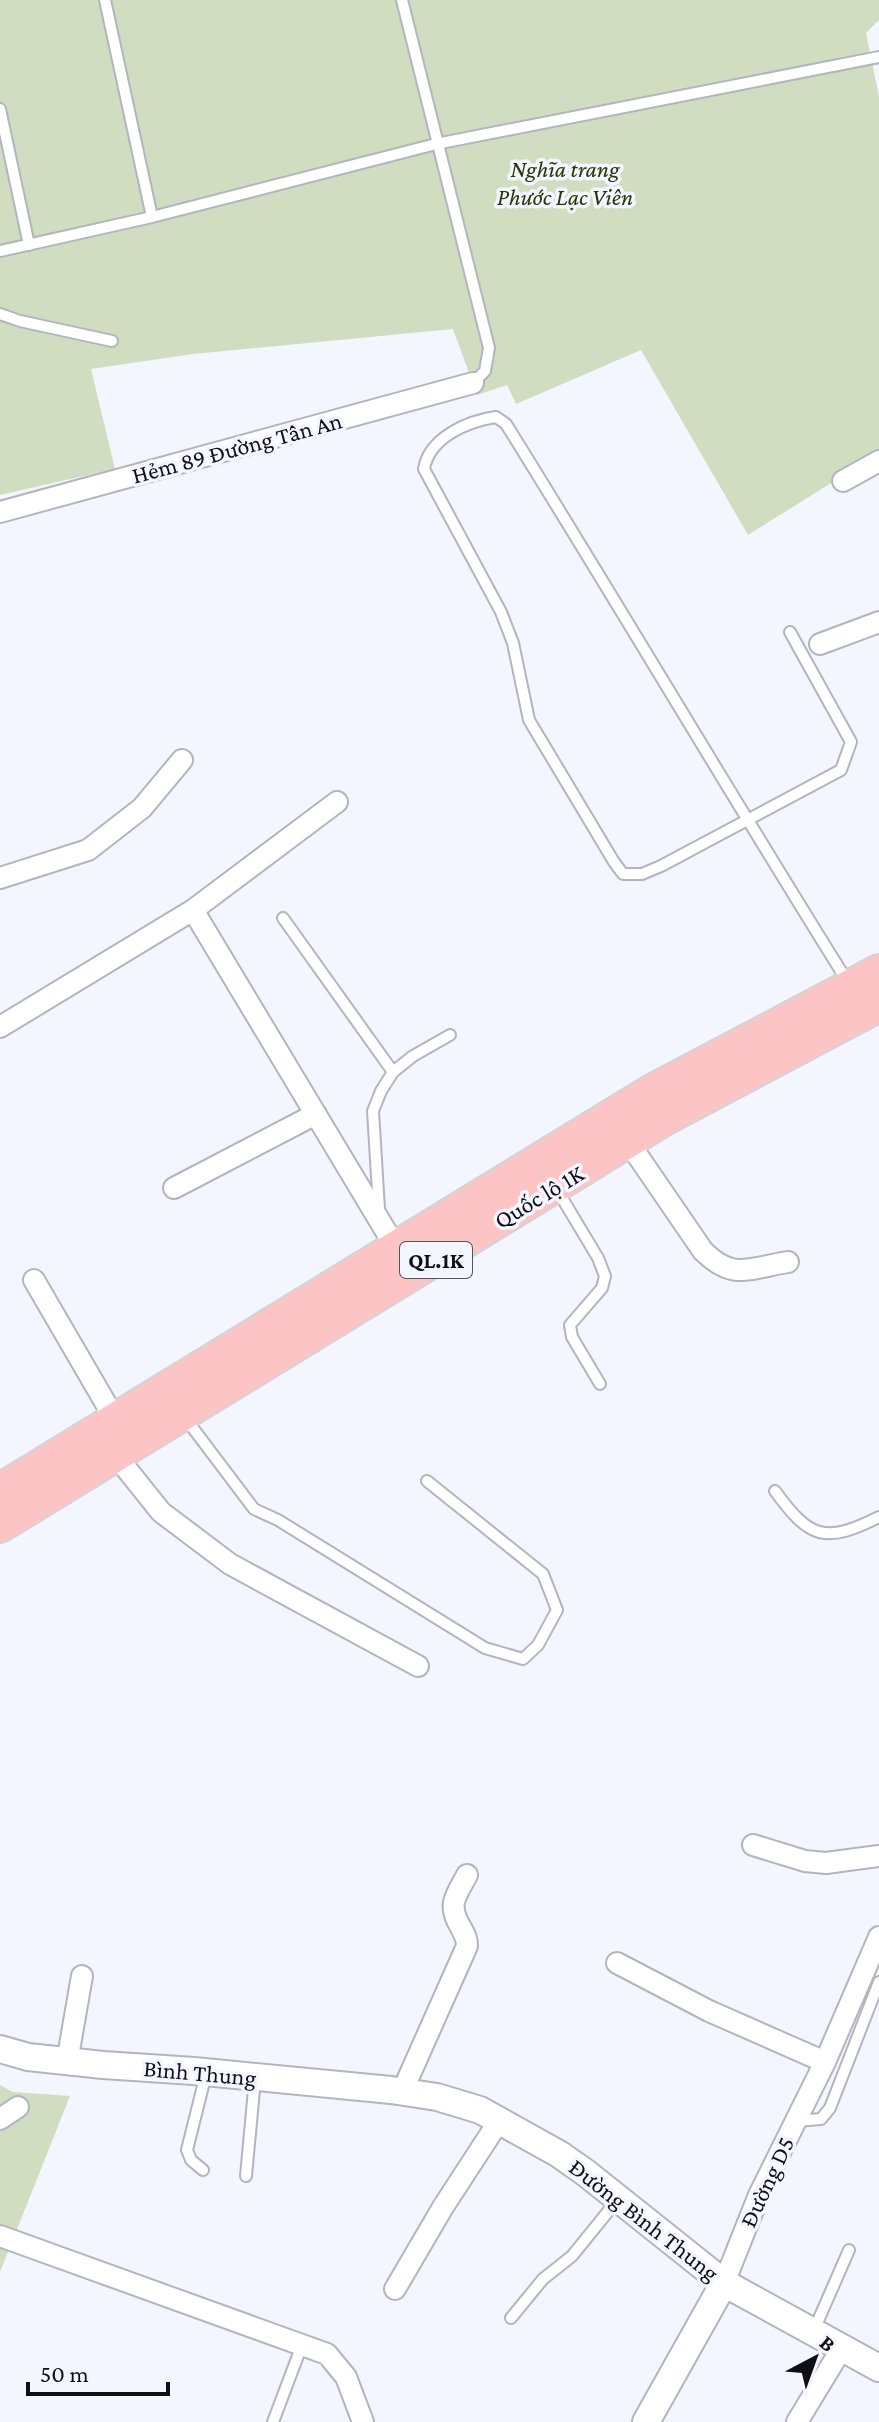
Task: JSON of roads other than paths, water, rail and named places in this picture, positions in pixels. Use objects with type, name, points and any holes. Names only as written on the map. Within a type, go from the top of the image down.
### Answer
[{"type":"main road","name":"Quốc lộ 1K","points":[[0,1490],[650,1092],[879,971]]},
{"type":"main road","name":"Quốc lộ 1K","points":[[0,1526],[666,1118],[879,1005]]},
{"type":"street","name":"Hẻm 89 Đường Tân An","points":[[0,512],[473,383]]},
{"type":"street","points":[[843,481],[879,461]]},
{"type":"street","points":[[820,644],[879,622]]},
{"type":"street","points":[[0,878],[88,850],[142,808],[182,760]]},
{"type":"street","points":[[0,1027],[193,910],[337,802]]},
{"type":"street","points":[[193,910],[396,1248]]},
{"type":"street","points":[[174,1188],[316,1114]]},
{"type":"street","points":[[629,1143],[703,1251],[716,1264],[731,1271],[788,1262]]},
{"type":"street","points":[[34,1280],[116,1421]]},
{"type":"street","points":[[117,1457],[161,1512],[230,1564],[418,1666]]},
{"type":"street","points":[[753,1845],[805,1861],[826,1863],[879,1856]]},
{"type":"street","points":[[402,2092],[467,1946],[467,1938],[453,1913],[453,1906],[467,1875]]},
{"type":"street","name":"Đường D5","points":[[646,2422],[724,2283],[759,2195],[825,2062],[879,1937]]},
{"type":"street","points":[[617,1963],[709,2011],[825,2062]]},
{"type":"street","points":[[67,2062],[82,1976]]},
{"type":"street","name":"Bình Thung","points":[[0,2049],[28,2057],[67,2062],[206,2072],[402,2092]]},
{"type":"street","name":"Đường Bình Thung","points":[[402,2092],[437,2097],[480,2110],[559,2154],[724,2283],[879,2368]]},
{"type":"street","points":[[0,2119],[18,2107]]},
{"type":"street","points":[[395,2289],[499,2121]]},
{"type":"street","points":[[2,2242],[327,2354],[346,2377],[363,2422]]},
{"type":"street","points":[[797,2422],[842,2348]]},
{"type":"lane","points":[[105,0],[152,217]]},
{"type":"lane","points":[[402,0],[489,348],[485,371],[473,383]]},
{"type":"lane","points":[[0,251],[152,217],[436,144],[879,57]]},
{"type":"lane","points":[[0,109],[29,245]]},
{"type":"lane","points":[[0,314],[112,341]]},
{"type":"lane","points":[[790,632],[851,742],[841,770],[746,820],[642,874],[623,874],[529,720],[513,643],[501,612],[424,469],[426,457],[443,438],[477,420],[496,417],[506,424],[633,628],[746,820],[850,986]]},
{"type":"lane","points":[[283,918],[393,1072]]},
{"type":"lane","points":[[379,1219],[373,1111],[393,1072],[413,1056],[450,1035]]},
{"type":"lane","points":[[555,1187],[598,1258],[605,1276],[602,1288],[570,1325],[572,1337],[600,1384]]},
{"type":"lane","points":[[183,1416],[254,1509],[278,1520],[485,1648],[523,1659],[538,1645],[557,1610],[543,1574],[427,1481]]},
{"type":"lane","points":[[775,1491],[796,1520],[816,1533],[852,1531],[879,1517]]},
{"type":"lane","points":[[796,2121],[821,2119],[830,2108],[879,1982]]},
{"type":"lane","points":[[203,2170],[191,2160],[187,2150],[206,2072]]},
{"type":"lane","points":[[246,2176],[255,2077]]},
{"type":"lane","points":[[511,2318],[543,2279],[572,2256],[619,2198]]},
{"type":"lane","points":[[813,2332],[849,2250]]},
{"type":"lane","points":[[273,2422],[302,2345]]},
{"type":"park label","name":"Nghĩa trang Phước Lạc Viên","points":[[565,183]]}]
